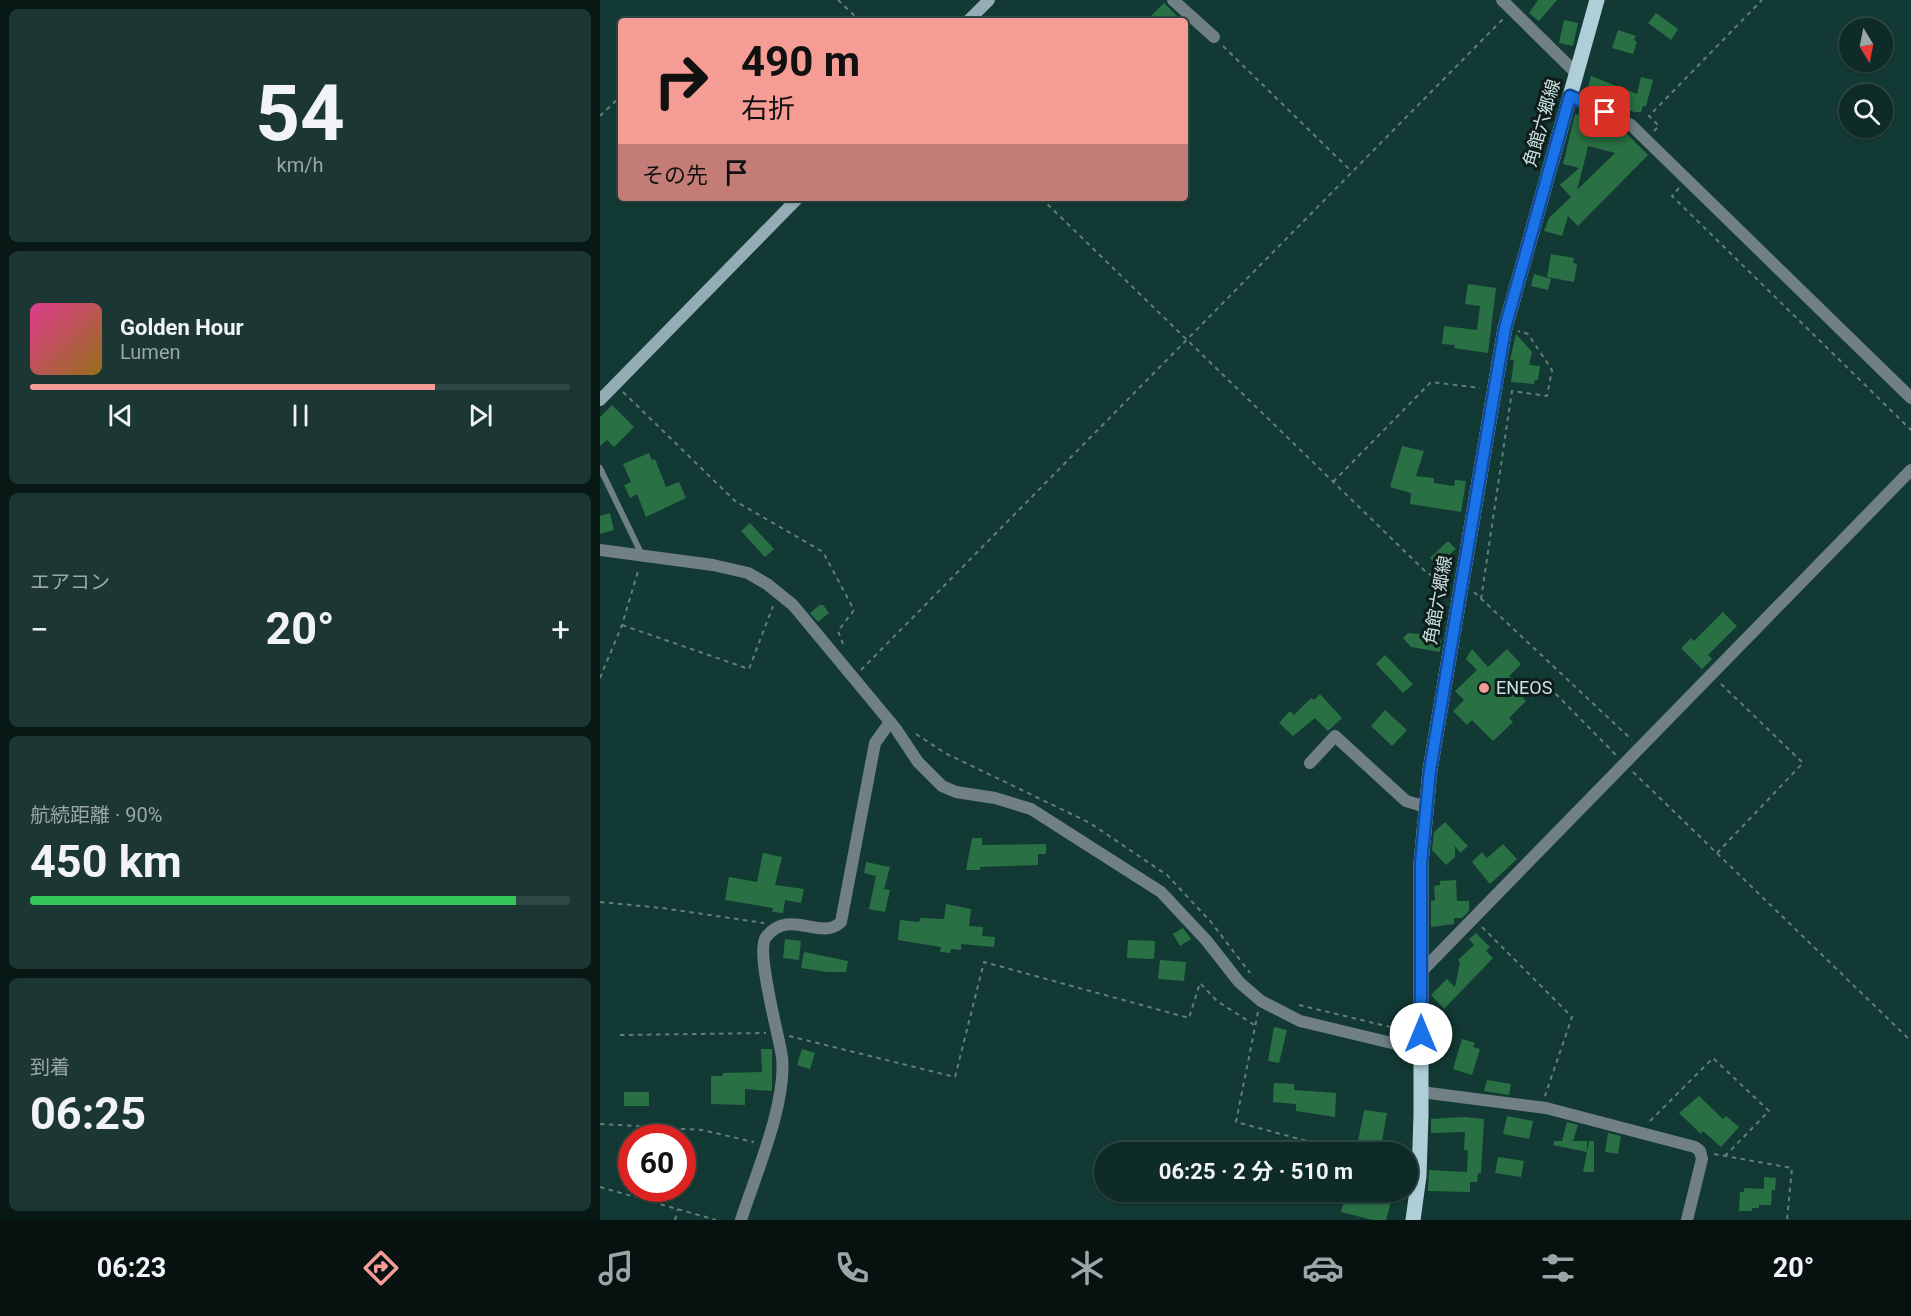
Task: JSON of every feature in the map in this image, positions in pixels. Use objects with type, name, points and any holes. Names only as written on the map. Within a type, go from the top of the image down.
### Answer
[{"type":"main road","name":"角館六郷線","points":[[1413,1220],[1419,1176],[1421,863],[1426,807],[1460,586],[1505,328],[1597,0]]},
{"type":"street","points":[[971,18],[989,0]]},
{"type":"street","points":[[1173,0],[1214,37]]},
{"type":"street","points":[[1502,0],[1576,73]]},
{"type":"street","points":[[1570,96],[1631,124],[1911,398]]},
{"type":"street","points":[[600,400],[795,201]]},
{"type":"street","points":[[1420,973],[1911,470]]},
{"type":"street","points":[[600,550],[713,565],[748,573],[793,605],[890,722],[918,762],[942,786],[956,792],[995,798],[1030,809],[1161,892],[1206,940],[1239,982],[1261,1000],[1300,1021],[1421,1050]]},
{"type":"street","points":[[741,1220],[783,1083],[778,1033],[761,953],[764,939],[777,928],[789,923],[826,929],[841,922],[875,743],[890,722]]},
{"type":"street","points":[[1310,763],[1335,736],[1406,801],[1426,807]]},
{"type":"street","points":[[1421,1092],[1542,1107],[1700,1151],[1702,1159],[1687,1220]]},
{"type":"lane","points":[[600,468],[643,556]]},
{"type":"path","points":[[838,0],[857,18]]},
{"type":"path","points":[[1645,140],[1659,126],[1649,116],[1762,0]]},
{"type":"path","points":[[853,679],[1512,10]]},
{"type":"path","points":[[1214,37],[1352,172]]},
{"type":"path","points":[[600,116],[618,99]]},
{"type":"path","points":[[1686,180],[1672,196],[1911,430]]},
{"type":"path","points":[[1044,201],[1426,572],[1460,586],[1481,599],[1640,748]]},
{"type":"path","points":[[1481,599],[1512,391],[1547,396],[1552,370],[1528,334],[1505,328]]},
{"type":"path","points":[[1333,482],[1431,382],[1494,390]]},
{"type":"path","points":[[615,384],[735,501],[823,552],[854,610],[838,631],[849,651]]},
{"type":"path","points":[[600,678],[622,625],[643,556]]},
{"type":"path","points":[[622,625],[749,669],[772,607],[780,595]]},
{"type":"path","points":[[856,660],[863,669]]},
{"type":"path","points":[[1712,675],[1803,763],[1717,853]]},
{"type":"path","points":[[1542,681],[1624,764],[1911,1041]]},
{"type":"path","points":[[910,728],[917,736],[945,753],[1090,823],[1167,875],[1210,922],[1252,976]]},
{"type":"path","points":[[600,902],[684,911],[764,923],[777,928]]},
{"type":"path","points":[[1473,919],[1572,1017],[1542,1107]]},
{"type":"path","points":[[620,1035],[778,1033],[955,1077],[984,962],[1189,1017],[1200,982],[1225,1007],[1256,1026]]},
{"type":"path","points":[[1261,1000],[1236,1122],[1311,1142]]},
{"type":"path","points":[[1297,1005],[1421,1034]]},
{"type":"path","points":[[1639,1133],[1713,1058],[1769,1111],[1725,1156]]},
{"type":"path","points":[[600,1124],[702,1130],[766,1144]]},
{"type":"path","points":[[1700,1151],[1792,1168],[1787,1220]]},
{"type":"path","points":[[600,1187],[716,1220]]},
{"type":"path","points":[[675,1220],[678,1209]]},
{"type":"building","points":[[1538,0],[1557,0],[1539,21],[1529,13]]},
{"type":"building","points":[[1164,3],[1177,16],[1175,18],[1149,18]]},
{"type":"building","points":[[1656,13],[1678,29],[1671,40],[1648,23]]},
{"type":"building","points":[[1564,20],[1578,23],[1573,46],[1559,43]]},
{"type":"building","points":[[1618,30],[1636,36],[1634,40],[1637,42],[1633,54],[1612,48]]},
{"type":"building","points":[[1591,76],[1637,94],[1641,77],[1653,80],[1646,106],[1643,106],[1641,112],[1634,112],[1587,91]]},
{"type":"building","points":[[1575,114],[1606,122],[1623,130],[1648,155],[1578,226],[1568,216],[1562,236],[1544,231],[1549,218],[1571,197],[1560,185],[1579,168],[1563,164]],"holes":[[[1588,146],[1615,153],[1577,190]]]},
{"type":"building","points":[[1551,254],[1574,258],[1573,263],[1577,264],[1574,282],[1547,277]]},
{"type":"building","points":[[1534,274],[1551,279],[1548,290],[1531,286]]},
{"type":"building","points":[[1468,284],[1496,288],[1488,353],[1442,344],[1444,326],[1477,330],[1480,306],[1465,304]]},
{"type":"building","points":[[1516,334],[1532,352],[1529,365],[1540,366],[1538,380],[1535,380],[1534,384],[1511,382],[1514,360],[1510,360]]},
{"type":"building","points":[[612,405],[634,427],[614,447],[607,440],[600,446],[600,417]]},
{"type":"building","points":[[1402,446],[1424,451],[1416,476],[1434,478],[1434,483],[1454,486],[1455,480],[1466,481],[1461,512],[1410,504],[1411,493],[1390,487]]},
{"type":"building","points":[[649,453],[652,460],[655,459],[666,487],[679,482],[686,498],[646,517],[637,494],[630,498],[624,485],[631,482],[623,464]]},
{"type":"building","points":[[610,513],[614,530],[600,534],[600,516]]},
{"type":"building","points":[[750,523],[774,549],[765,557],[741,531]]},
{"type":"building","points":[[1448,541],[1456,549],[1450,554],[1453,557],[1443,571],[1430,558]]},
{"type":"building","points":[[823,605],[829,613],[818,622],[810,613]]},
{"type":"building","points":[[1723,612],[1737,626],[1708,655],[1712,659],[1702,669],[1681,648],[1691,638],[1694,641]]},
{"type":"building","points":[[1408,633],[1433,635],[1432,641],[1441,641],[1440,652],[1411,647],[1403,638]]},
{"type":"building","points":[[1472,649],[1488,667],[1507,649],[1521,664],[1509,676],[1522,689],[1518,693],[1526,701],[1509,718],[1513,722],[1493,741],[1472,720],[1467,725],[1453,711],[1464,700],[1455,691],[1477,670],[1466,659]]},
{"type":"building","points":[[1385,655],[1413,684],[1403,693],[1376,664]]},
{"type":"building","points":[[1320,694],[1342,718],[1328,731],[1315,718],[1293,736],[1279,723],[1290,711],[1294,715],[1311,698],[1314,700]]},
{"type":"building","points":[[1385,710],[1407,730],[1392,746],[1371,726]]},
{"type":"building","points":[[1445,822],[1468,846],[1460,853],[1455,846],[1455,857],[1446,865],[1432,850],[1434,832]]},
{"type":"building","points":[[972,838],[982,838],[982,845],[1046,844],[1046,854],[1038,854],[1038,865],[980,867],[980,870],[966,870]]},
{"type":"building","points":[[1503,844],[1517,859],[1490,884],[1472,862],[1482,852],[1487,858]]},
{"type":"building","points":[[763,853],[782,857],[775,885],[804,889],[801,903],[785,900],[783,913],[772,912],[773,908],[725,900],[729,877],[757,882]]},
{"type":"building","points":[[866,862],[890,867],[884,889],[890,890],[885,912],[869,909],[876,876],[864,873]]},
{"type":"building","points":[[1456,880],[1457,901],[1469,901],[1469,911],[1462,918],[1454,918],[1454,924],[1431,927],[1431,901],[1435,900],[1434,886],[1440,885],[1440,881]]},
{"type":"building","points":[[946,904],[971,909],[969,926],[983,927],[982,936],[995,937],[994,947],[961,944],[961,950],[951,949],[950,953],[940,952],[941,947],[898,940],[900,920],[919,922],[920,918],[944,919]]},
{"type":"building","points":[[1183,928],[1191,939],[1180,946],[1173,934]]},
{"type":"building","points":[[1476,933],[1490,947],[1486,951],[1493,958],[1444,1009],[1431,995],[1447,979],[1455,987],[1460,963],[1458,960],[1474,945],[1469,939]]},
{"type":"building","points":[[785,939],[801,941],[799,960],[783,958]]},
{"type":"building","points":[[1128,940],[1155,941],[1154,959],[1127,958]]},
{"type":"building","points":[[804,952],[848,961],[846,972],[801,968]]},
{"type":"building","points":[[1160,960],[1186,962],[1184,981],[1158,979]]},
{"type":"building","points":[[1431,1014],[1444,1014],[1443,1029],[1431,1028]]},
{"type":"building","points":[[1274,1027],[1287,1030],[1279,1063],[1268,1061]]},
{"type":"building","points":[[1462,1039],[1475,1043],[1473,1047],[1480,1049],[1472,1075],[1453,1069]]},
{"type":"building","points":[[761,1049],[772,1049],[772,1091],[745,1089],[745,1105],[711,1104],[711,1076],[722,1076],[723,1073],[762,1072]]},
{"type":"building","points":[[802,1049],[815,1053],[810,1069],[797,1065]]},
{"type":"building","points":[[1487,1080],[1511,1084],[1509,1095],[1484,1091]]},
{"type":"building","points":[[1274,1083],[1294,1084],[1294,1090],[1336,1093],[1335,1117],[1296,1111],[1296,1104],[1273,1102]]},
{"type":"building","points":[[624,1092],[649,1092],[649,1106],[624,1106]]},
{"type":"building","points":[[1699,1096],[1723,1119],[1726,1116],[1739,1127],[1721,1147],[1703,1131],[1701,1134],[1679,1113]]},
{"type":"building","points":[[1364,1110],[1387,1113],[1382,1142],[1358,1142]]},
{"type":"building","points":[[1507,1116],[1533,1121],[1529,1139],[1503,1134]]},
{"type":"building","points":[[1464,1117],[1484,1119],[1481,1173],[1478,1173],[1477,1182],[1470,1182],[1470,1192],[1428,1191],[1429,1170],[1467,1172],[1468,1150],[1464,1150],[1465,1132],[1431,1133],[1431,1119]]},
{"type":"building","points":[[1567,1122],[1578,1125],[1573,1141],[1587,1141],[1587,1152],[1553,1145],[1554,1141],[1562,1141]]},
{"type":"building","points":[[1608,1133],[1621,1136],[1618,1154],[1605,1152]]},
{"type":"building","points":[[1589,1141],[1594,1141],[1594,1172],[1583,1172]]},
{"type":"building","points":[[1498,1157],[1524,1161],[1521,1177],[1495,1173]]},
{"type":"building","points":[[1764,1177],[1776,1178],[1771,1205],[1759,1205],[1759,1208],[1752,1208],[1752,1211],[1739,1211],[1740,1192],[1744,1192],[1744,1188],[1764,1189]]},
{"type":"building","points":[[1344,1202],[1391,1202],[1386,1220],[1373,1220],[1341,1212]]},
{"type":"place","name":"ENEOS","points":[[1484,688]]},
{"type":"route","points":[[1421,1034],[1421,863],[1430,770],[1505,328],[1570,96],[1605,112]]}]
